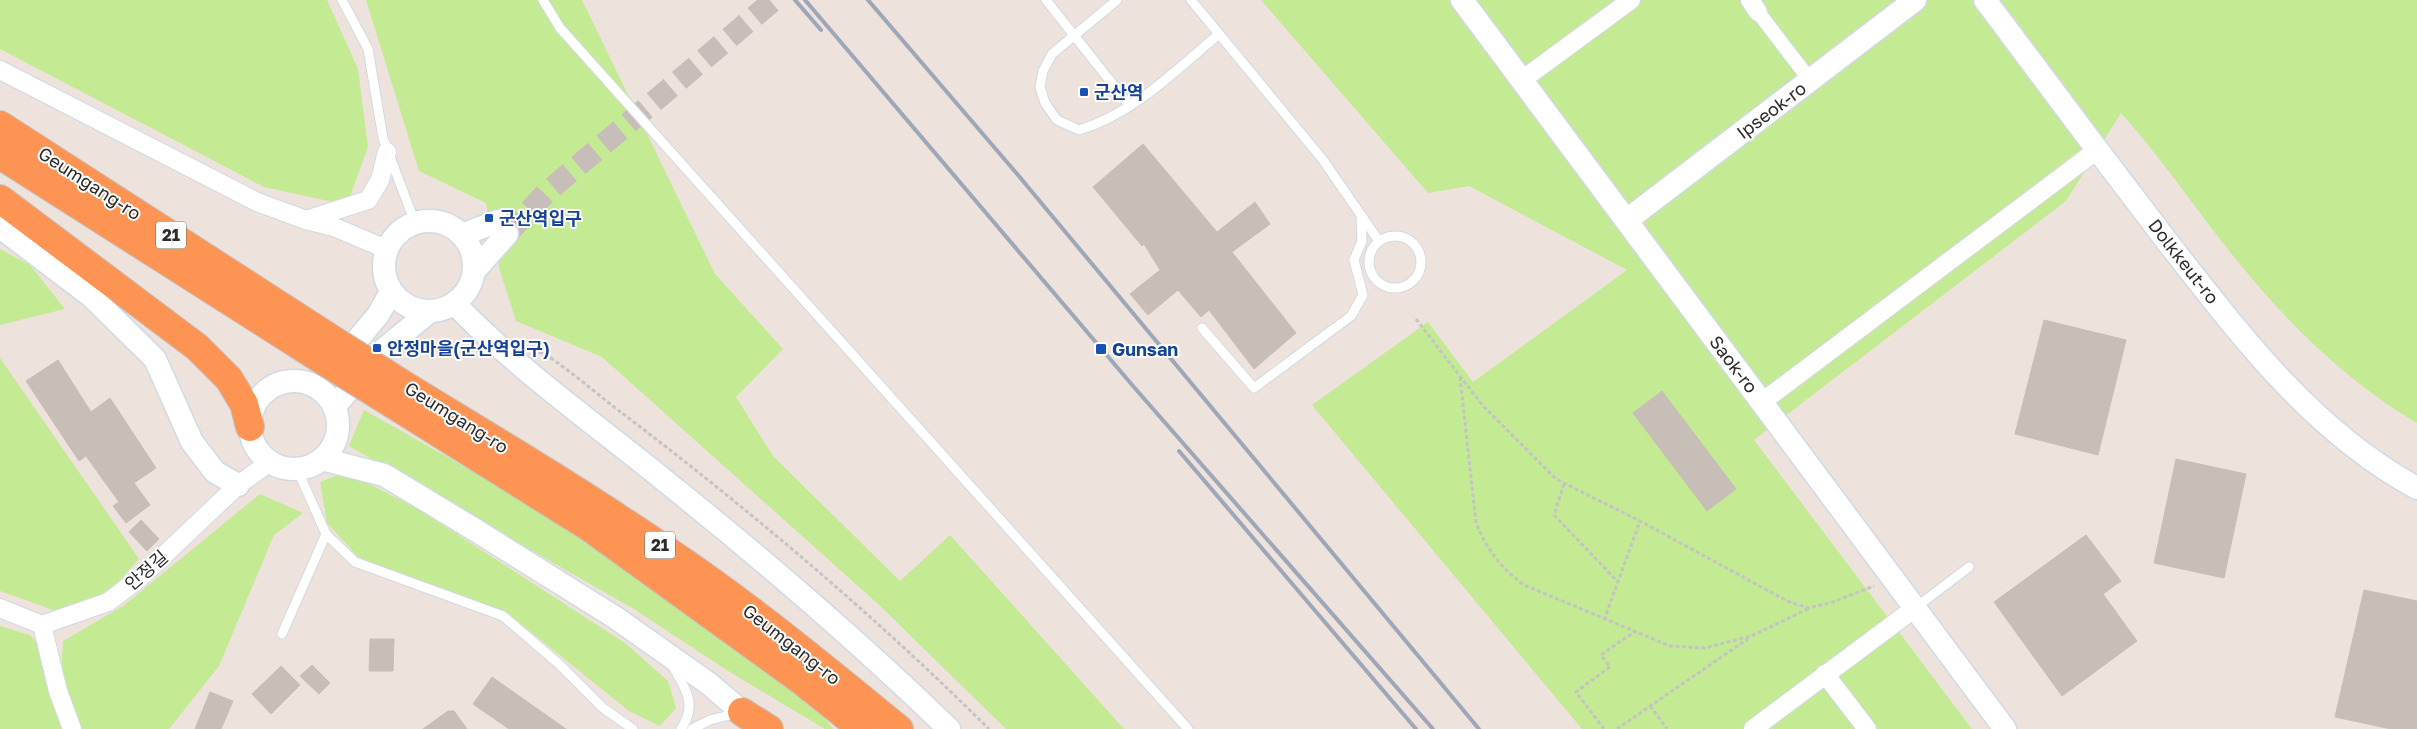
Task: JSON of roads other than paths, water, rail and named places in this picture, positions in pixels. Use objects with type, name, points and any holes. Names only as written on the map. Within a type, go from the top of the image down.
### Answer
[{"type":"highway","name":"Geumgang-ro","points":[[0,125],[327,364]]},
{"type":"highway","name":"Geumgang-ro","points":[[0,155],[327,364],[398,394],[570,486],[673,554],[800,648],[899,729]]},
{"type":"highway","points":[[0,199],[197,347],[229,379],[244,404],[250,427]]},
{"type":"highway","name":"Geumgang-ro","points":[[398,394],[589,527],[802,681],[862,729]]},
{"type":"highway","points":[[751,720],[769,729]]},
{"type":"street","name":"Saok-ro","points":[[1462,0],[2005,729]]},
{"type":"street","points":[[1522,80],[1631,0]]},
{"type":"street","name":"Ipseok-ro","points":[[1627,220],[1915,0]]},
{"type":"street","name":"Dolkkeut-ro","points":[[1985,0],[2097,150],[2206,290],[2280,380],[2335,432],[2417,488]]},
{"type":"street","points":[[1754,6],[1810,80]]},
{"type":"street","points":[[0,70],[257,202],[306,220],[334,226],[386,249]]},
{"type":"street","points":[[1762,402],[2097,150]]},
{"type":"street","points":[[306,220],[368,200],[380,180],[387,152]]},
{"type":"street","points":[[462,234],[502,228],[475,270],[467,291],[444,309],[429,312],[415,310],[401,303],[391,292],[384,278],[381,263],[386,249],[394,236],[406,226],[414,223],[436,221],[462,234],[471,247],[475,270]]},
{"type":"street","points":[[0,227],[91,296],[155,359],[192,442],[215,472],[238,485]]},
{"type":"street","points":[[327,364],[326,394],[334,407],[338,420],[337,434],[332,448],[310,466],[297,469],[283,468],[270,462],[256,447],[250,427],[255,405],[270,388],[284,382],[299,381],[327,364],[344,356],[378,315],[391,292]]},
{"type":"street","points":[[454,303],[474,324],[573,409],[615,440],[739,540],[886,668],[949,729]]},
{"type":"street","points":[[334,407],[383,350],[429,312]]},
{"type":"street","points":[[322,458],[384,475],[599,608],[708,683],[751,720]]},
{"type":"street","name":"안정길","points":[[42,625],[108,602],[141,577],[238,485],[270,462]]},
{"type":"street","points":[[0,608],[42,625],[58,691],[72,729]]},
{"type":"street","points":[[1753,729],[1915,608]]},
{"type":"street","points":[[1825,674],[1867,729]]},
{"type":"lane","points":[[342,0],[368,49],[387,152],[414,223]]},
{"type":"lane","points":[[543,0],[560,28],[1188,729]]},
{"type":"lane","points":[[1046,0],[1130,106]]},
{"type":"lane","points":[[1117,0],[1052,54],[1043,71],[1040,87],[1045,103],[1058,120],[1079,130],[1102,123],[1130,106],[1219,34]]},
{"type":"lane","points":[[1191,0],[1323,160],[1379,241]]},
{"type":"lane","points":[[1202,328],[1254,388],[1351,316],[1363,295],[1354,260],[1362,241],[1361,215]]},
{"type":"lane","points":[[1390,236],[1399,236],[1414,244],[1418,251],[1420,268],[1411,282],[1404,286],[1387,287],[1373,276],[1368,260],[1370,252],[1379,241],[1390,236]]},
{"type":"lane","points":[[297,469],[326,534],[355,562],[503,616],[559,664],[604,708],[633,729]]},
{"type":"lane","points":[[282,634],[326,534]]},
{"type":"lane","points":[[1915,608],[1969,567]]},
{"type":"lane","points":[[664,652],[684,686],[690,703],[688,719],[681,729]]},
{"type":"lane","points":[[692,729],[710,720],[751,720]]},
{"type":"tunnel","points":[[507,234],[547,192],[774,0]]},
{"type":"railway","points":[[795,0],[821,30]]},
{"type":"railway","points":[[805,0],[1133,386],[1433,729]]},
{"type":"railway","points":[[868,0],[1018,175],[1479,729]]},
{"type":"railway","points":[[1179,451],[1416,729]]},
{"type":"place","name":"군산역","points":[[1084,92]]},
{"type":"place","name":"군산역입구","points":[[489,218]]},
{"type":"place","name":"안정마을(군산역입구)","points":[[377,348]]},
{"type":"place","name":"Gunsan","points":[[1101,349]]}]
